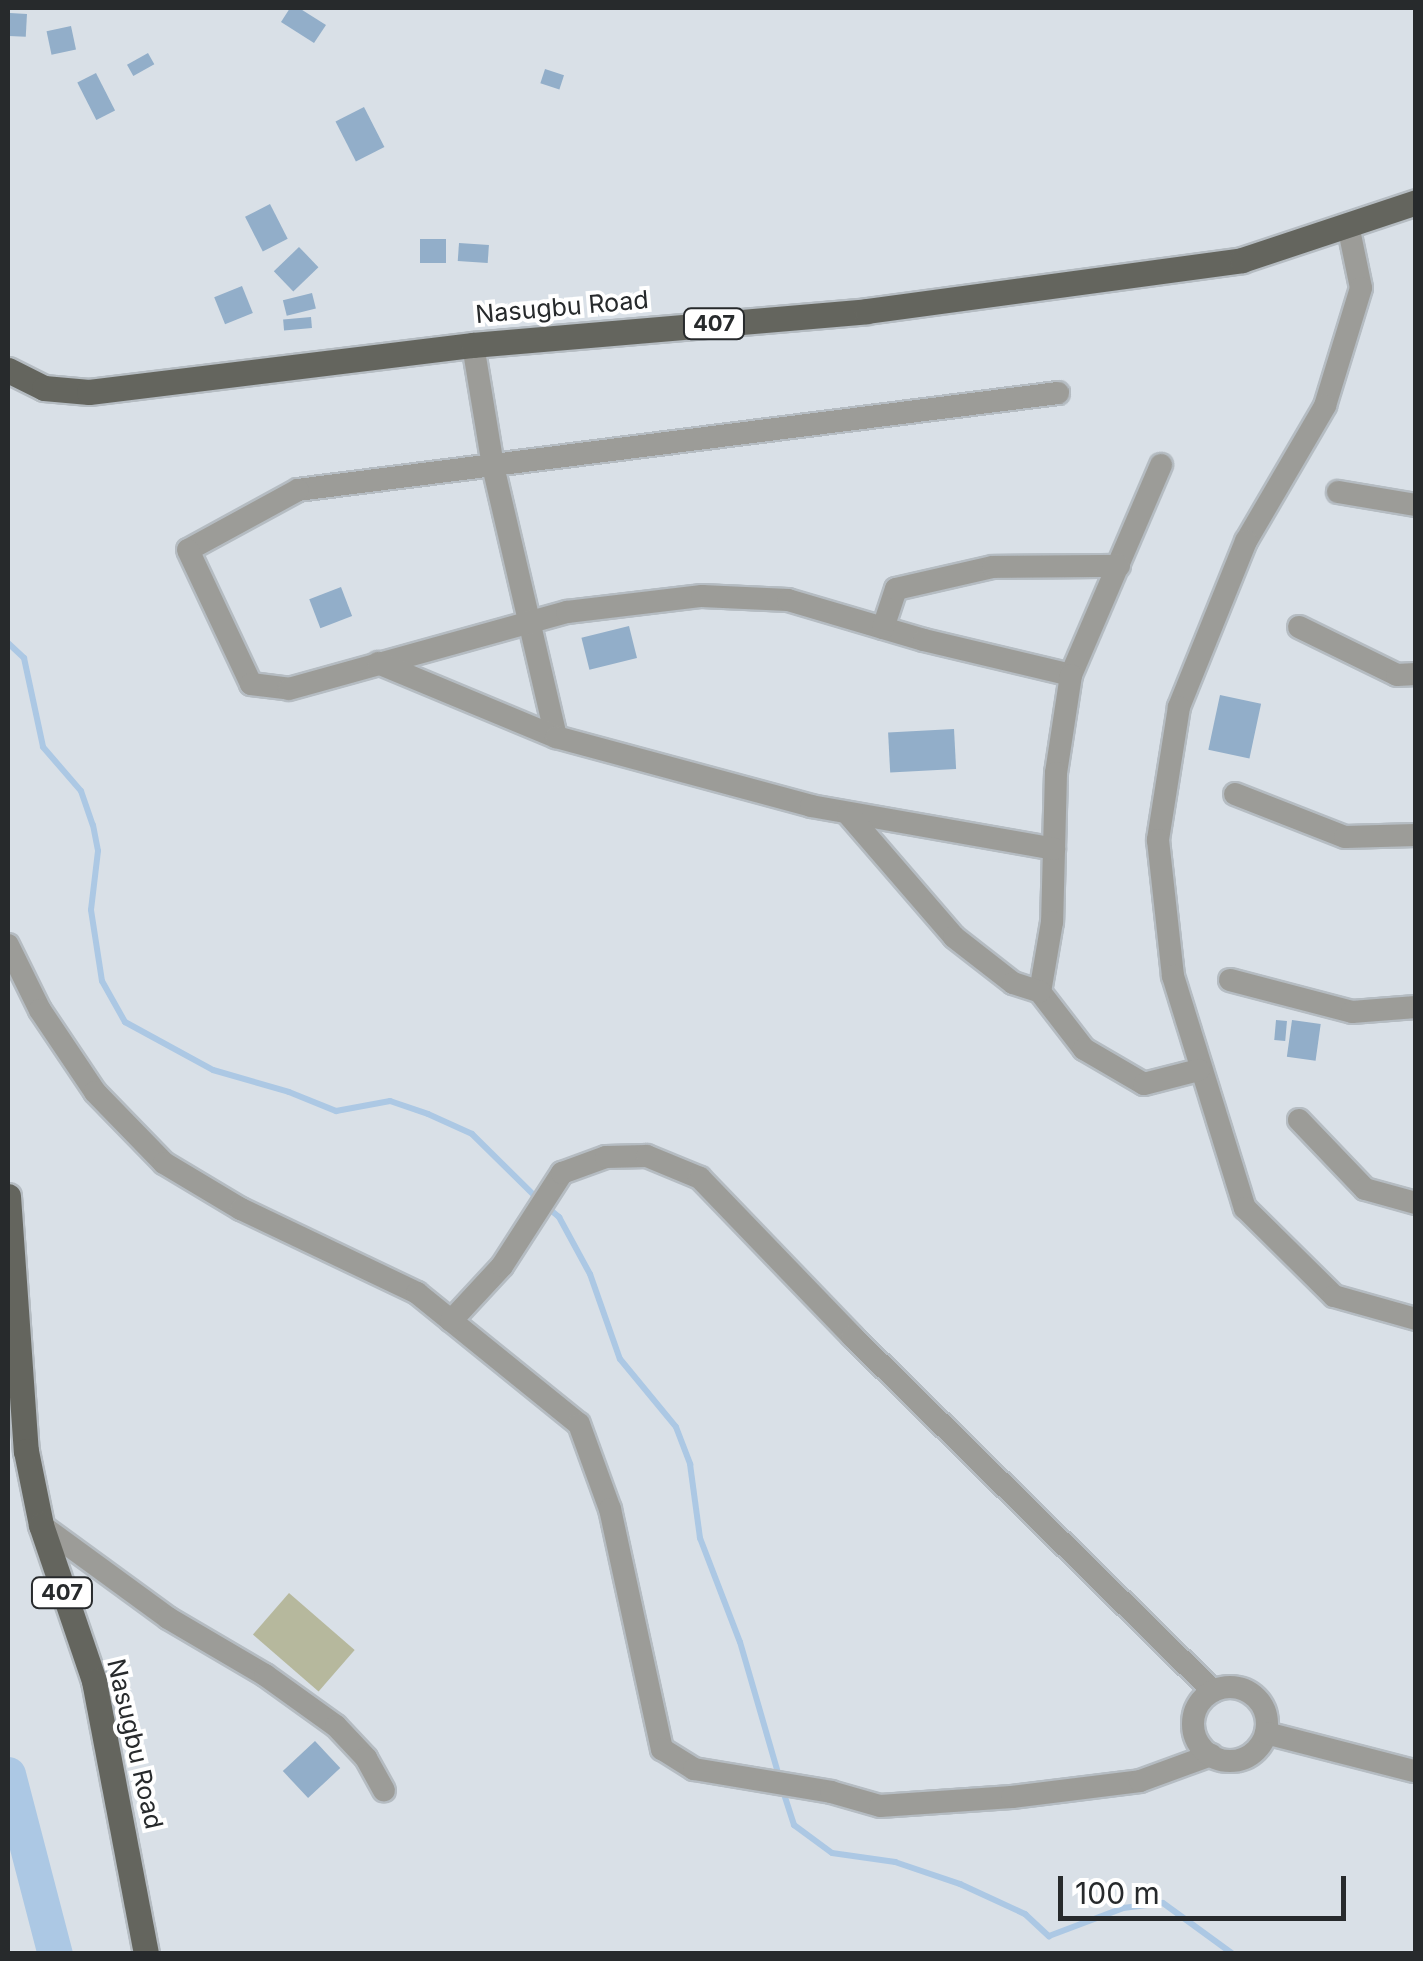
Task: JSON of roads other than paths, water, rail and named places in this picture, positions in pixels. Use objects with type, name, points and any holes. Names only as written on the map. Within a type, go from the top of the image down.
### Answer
[{"type":"main road","name":"Nasugbu Road","points":[[8,370],[44,388],[89,392],[473,345],[867,310],[1158,275],[1242,260],[1416,202]]},
{"type":"main road","name":"Nasugbu Road","points":[[8,1196],[26,1451],[40,1525],[94,1681],[146,1954]]},
{"type":"street","points":[[1348,226],[1361,288],[1325,406],[1246,541],[1179,707],[1158,840],[1174,976],[1199,1070],[1245,1208],[1334,1296],[1416,1320]]},
{"type":"street","points":[[473,345],[493,466],[556,737]]},
{"type":"street","points":[[1058,393],[298,490],[188,550],[251,684],[289,689],[567,612],[702,596],[788,600],[883,628],[1071,674]]},
{"type":"street","points":[[1040,992],[1052,922],[1056,773],[1071,674],[1161,464]]},
{"type":"street","points":[[1338,492],[1416,506]]},
{"type":"street","points":[[883,628],[896,589],[993,566],[1120,566]]},
{"type":"street","points":[[1300,627],[1397,675],[1416,674]]},
{"type":"street","points":[[378,663],[556,737],[848,814],[1054,850]]},
{"type":"street","points":[[1235,794],[1345,837],[1416,835]]},
{"type":"street","points":[[848,814],[954,937],[1013,983],[1040,992],[1084,1049],[1144,1084],[1199,1070]]},
{"type":"street","points":[[8,945],[40,1010],[95,1092],[164,1163],[241,1208],[417,1293],[579,1424],[610,1508],[662,1749],[694,1770],[831,1792],[880,1806],[1012,1797],[1140,1781],[1211,1755],[1230,1760],[1248,1756],[1266,1733],[1266,1712],[1254,1695],[1235,1687],[1213,1691],[1196,1710],[1197,1738],[1211,1755]]},
{"type":"street","points":[[1230,980],[1352,1012],[1416,1007]]},
{"type":"street","points":[[1299,1120],[1365,1189],[1416,1203]]},
{"type":"street","points":[[451,1321],[502,1266],[562,1173],[606,1157],[648,1156],[700,1178],[877,1362],[1213,1691]]},
{"type":"street","points":[[40,1525],[168,1618],[265,1675],[336,1726],[366,1758],[384,1790]]},
{"type":"street","points":[[1266,1733],[1414,1771]]},
{"type":"waterway","points":[[8,643],[24,658],[43,747],[81,791],[93,825],[98,851],[91,910],[102,981],[125,1022],[213,1070],[289,1092],[336,1111],[390,1101],[428,1114],[472,1134],[538,1199]]},
{"type":"waterway","points":[[547,1207],[559,1217],[590,1274],[620,1359],[676,1427],[690,1464],[700,1538],[740,1642],[780,1780]]},
{"type":"waterway","points":[[8,1774],[55,1954]]},
{"type":"waterway","points":[[783,1791],[794,1825],[832,1853],[895,1862],[960,1884],[1025,1914],[1049,1936],[1123,1908],[1163,1903],[1233,1954]]}]
